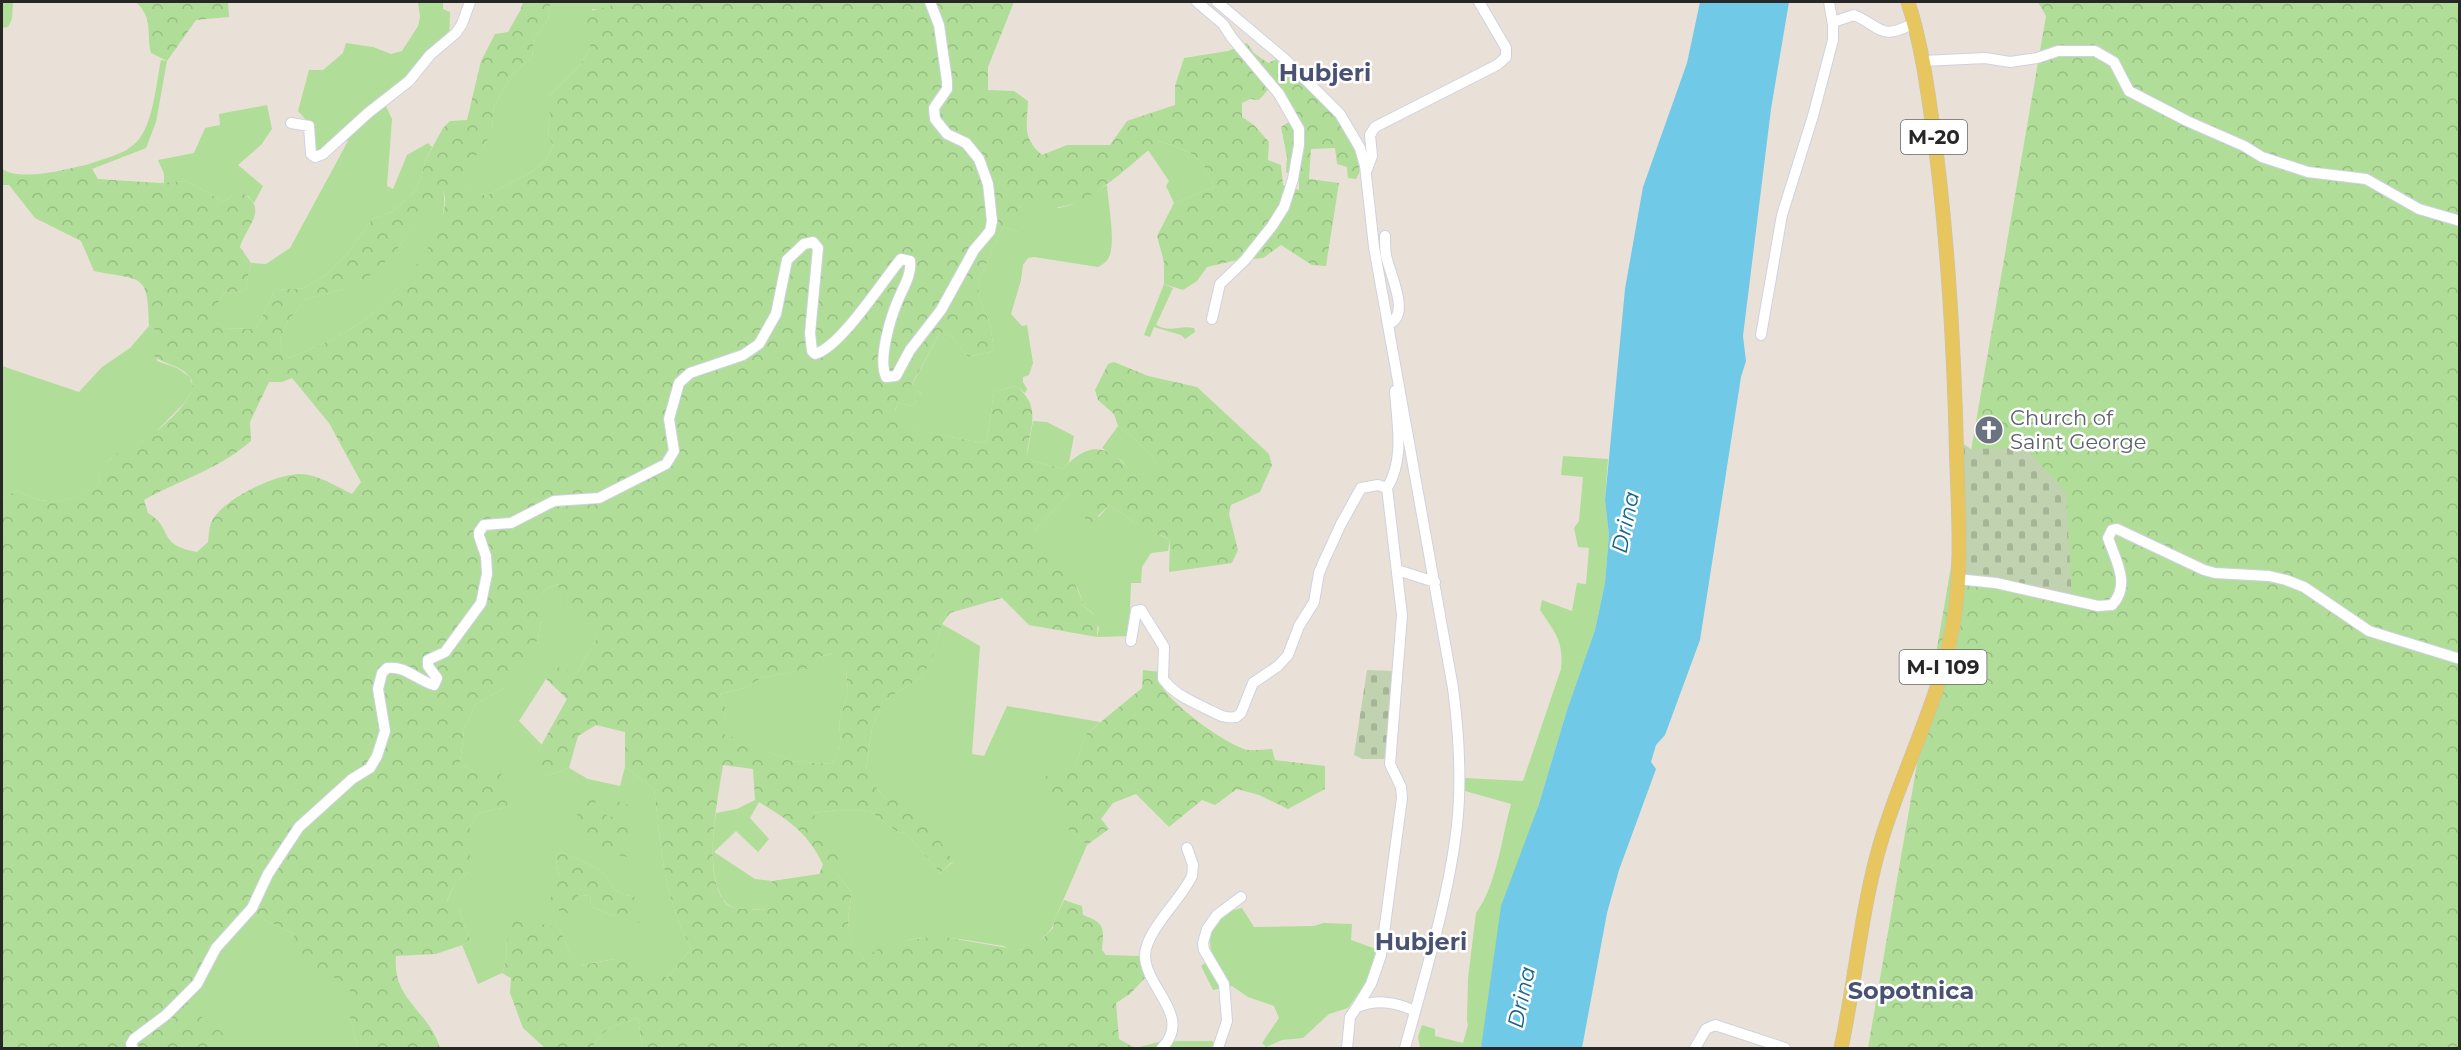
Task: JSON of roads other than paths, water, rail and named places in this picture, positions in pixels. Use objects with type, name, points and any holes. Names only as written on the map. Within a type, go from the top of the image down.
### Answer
[{"type":"main road","name":"M-20","points":[[1908,2],[1923,61],[1941,191],[1948,274]]},
{"type":"main road","name":"M-I 109","points":[[1841,1048],[1876,862],[1897,794],[1942,669],[1953,621],[1958,579],[1958,507],[1948,274]]},
{"type":"street","points":[[291,123],[309,126],[311,154],[315,157],[323,154],[368,113],[409,81],[430,55],[456,33],[470,2]]},
{"type":"street","points":[[133,1048],[131,1044],[134,1039],[166,1015],[197,984],[216,948],[252,908],[268,874],[299,827],[352,779],[370,768],[377,756],[385,731],[378,689],[382,673],[387,668],[397,668],[428,684],[434,686],[436,684],[437,678],[428,666],[428,660],[445,652],[481,603],[487,568],[486,556],[479,536],[481,528],[511,522],[554,501],[599,498],[666,464],[674,451],[669,418],[679,383],[690,373],[743,355],[759,344],[776,314],[787,260],[804,244],[813,242],[818,248],[810,333],[812,351],[815,354],[821,352],[846,328],[901,259],[910,261],[910,271],[888,329],[884,357],[886,377],[896,376],[910,350],[941,310],[974,250],[987,237],[992,221],[988,184],[979,159],[966,143],[947,134],[935,119],[934,108],[947,89],[947,81],[939,25],[930,2]]},
{"type":"street","points":[[1197,2],[1223,24],[1279,94],[1299,129],[1299,145],[1293,179],[1284,207],[1245,260],[1220,284],[1212,319]]},
{"type":"street","points":[[1217,2],[1286,60],[1340,114],[1360,148],[1365,173],[1374,247],[1435,582],[1457,719],[1459,801],[1447,886],[1405,1048]]},
{"type":"street","points":[[1365,173],[1372,156],[1370,135],[1375,127],[1497,65],[1506,57],[1507,50],[1479,2]]},
{"type":"street","points":[[1761,335],[1782,215],[1813,116],[1833,40],[1833,22],[1828,2]]},
{"type":"street","points":[[1833,22],[1854,15],[1886,33],[1899,31],[1914,23]]},
{"type":"street","points":[[1923,61],[1985,58],[2010,62],[2037,58],[2058,51],[2095,51],[2114,62],[2129,91],[2187,121],[2244,146],[2262,158],[2308,172],[2366,179],[2419,209],[2460,221]]},
{"type":"street","points":[[1385,236],[1386,255],[1399,303],[1398,316],[1394,322],[1388,324]]},
{"type":"street","points":[[1347,1048],[1350,1017],[1371,984],[1381,955],[1402,798],[1401,787],[1390,764],[1402,615],[1387,488],[1396,474],[1398,459],[1394,378],[1397,373]]},
{"type":"street","points":[[1131,641],[1136,611],[1141,610],[1164,647],[1163,679],[1171,690],[1183,699],[1223,717],[1236,717],[1241,713],[1253,683],[1278,666],[1288,655],[1299,626],[1314,602],[1319,573],[1324,561],[1361,488],[1378,485],[1387,488]]},
{"type":"street","points":[[1958,579],[1996,583],[2098,606],[2112,605],[2120,595],[2122,585],[2108,538],[2112,530],[2117,529],[2204,570],[2215,573],[2268,576],[2304,587],[2369,631],[2460,659]]},
{"type":"street","points":[[1397,570],[1435,582]]},
{"type":"street","points":[[1162,1048],[1169,1040],[1172,1013],[1148,971],[1146,946],[1192,876],[1193,865],[1187,848]]},
{"type":"street","points":[[1218,1048],[1227,1021],[1224,984],[1204,950],[1203,943],[1207,929],[1217,915],[1241,897]]},
{"type":"street","points":[[1357,1007],[1382,1002],[1398,1004],[1415,1011]]},
{"type":"street","points":[[1695,1048],[1706,1029],[1715,1025],[1785,1048]]},
{"type":"water","name":"Drina","points":[[1700,2],[1789,2],[1771,109],[1743,336],[1746,361],[1741,377],[1700,640],[1665,735],[1656,745],[1651,762],[1656,769],[1619,870],[1607,913],[1582,1048],[1481,1048],[1501,906],[1538,807],[1567,710],[1595,630],[1605,583],[1609,535],[1605,500],[1625,289],[1643,187],[1687,63]]},
{"type":"place","name":"Church of Saint George","points":[[1989,430]]},
{"type":"district","name":"Hubjeri","points":[[1325,73]]},
{"type":"district","name":"Hubjeri","points":[[1421,942]]},
{"type":"district","name":"Sopotnica","points":[[1911,991]]}]
